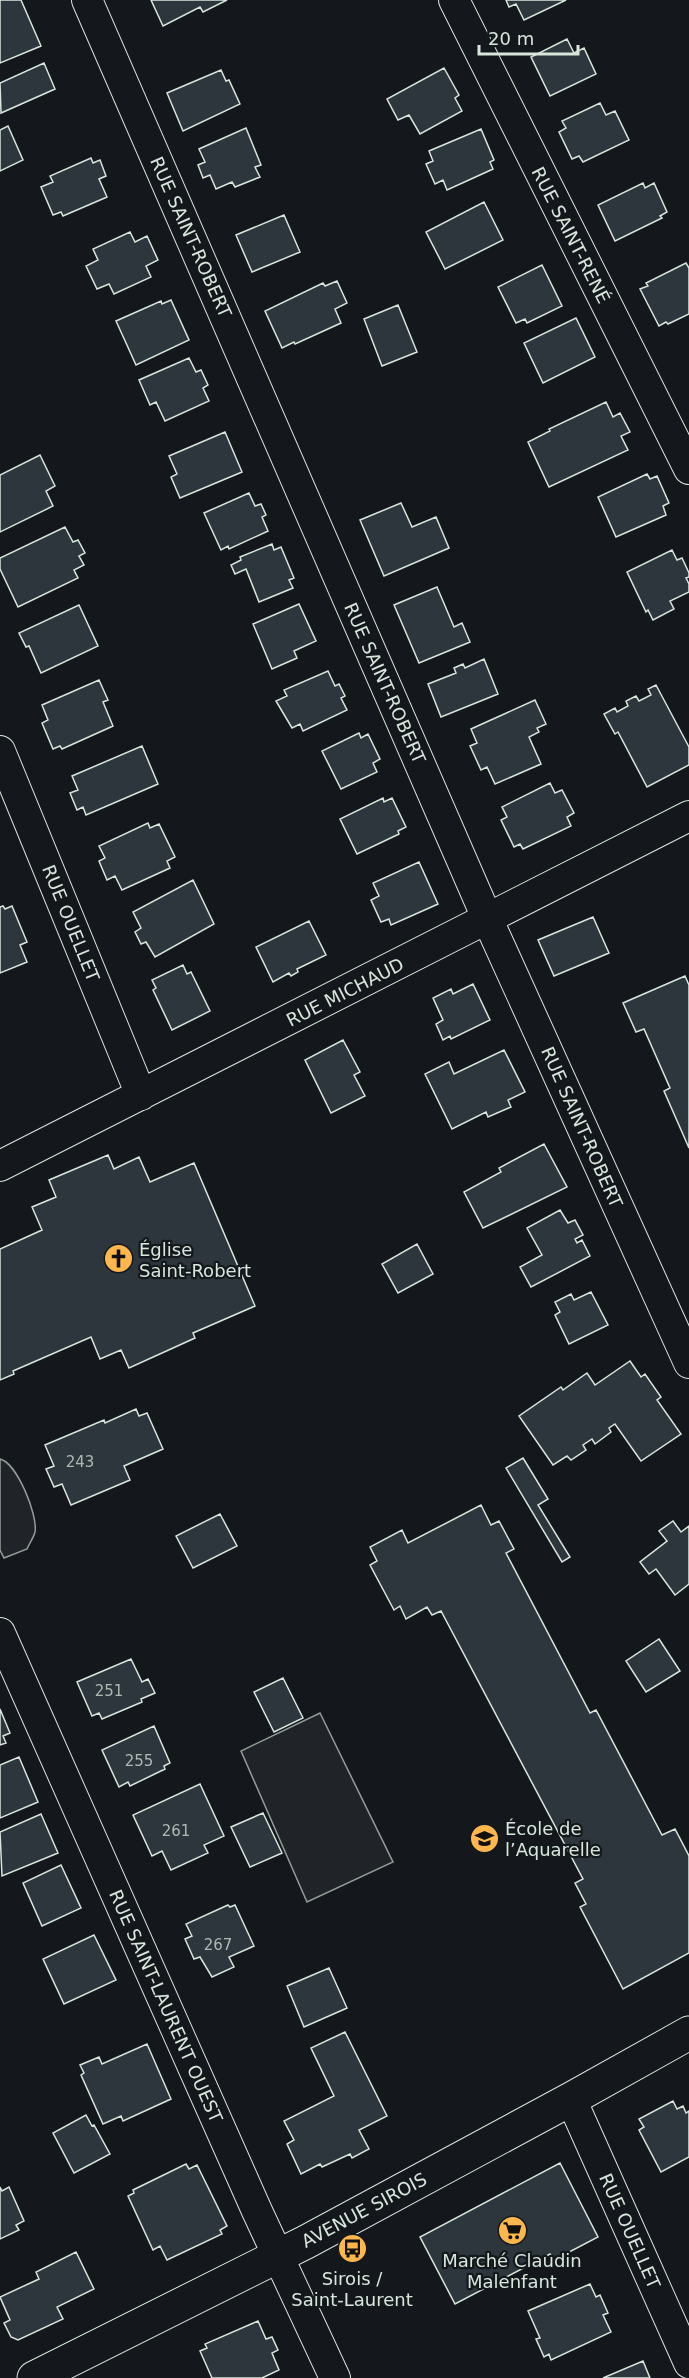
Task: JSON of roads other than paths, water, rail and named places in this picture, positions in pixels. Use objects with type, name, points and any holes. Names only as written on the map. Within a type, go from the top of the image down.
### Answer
[{"type":"street","name":"RUE SAINT-ROBERT","points":[[87,0],[488,918],[689,1363]]},
{"type":"street","name":"RUE SAINT-RENÉ","points":[[454,0],[689,469]]},
{"type":"street","name":"RUE OUELLET","points":[[0,751],[141,1095]]},
{"type":"street","name":"RUE MICHAUD","points":[[0,1166],[689,816]]},
{"type":"street","name":"RUE SAINT-LAURENT OUEST","points":[[0,1633],[278,2256],[335,2378]]},
{"type":"street","name":"AVENUE SIROIS","points":[[34,2378],[278,2256],[571,2099],[689,2032]]},
{"type":"street","name":"RUE OUELLET","points":[[571,2099],[689,2363]]},
{"type":"place","name":"Église Saint-Robert","points":[[118,1259]]},
{"type":"place","name":"École de l’Aquarelle","points":[[484,1838]]},
{"type":"place","name":"Marché Claudin Malenfant","points":[[512,2231]]},
{"type":"place","name":"Sirois / Saint-Laurent","points":[[352,2249]]}]
